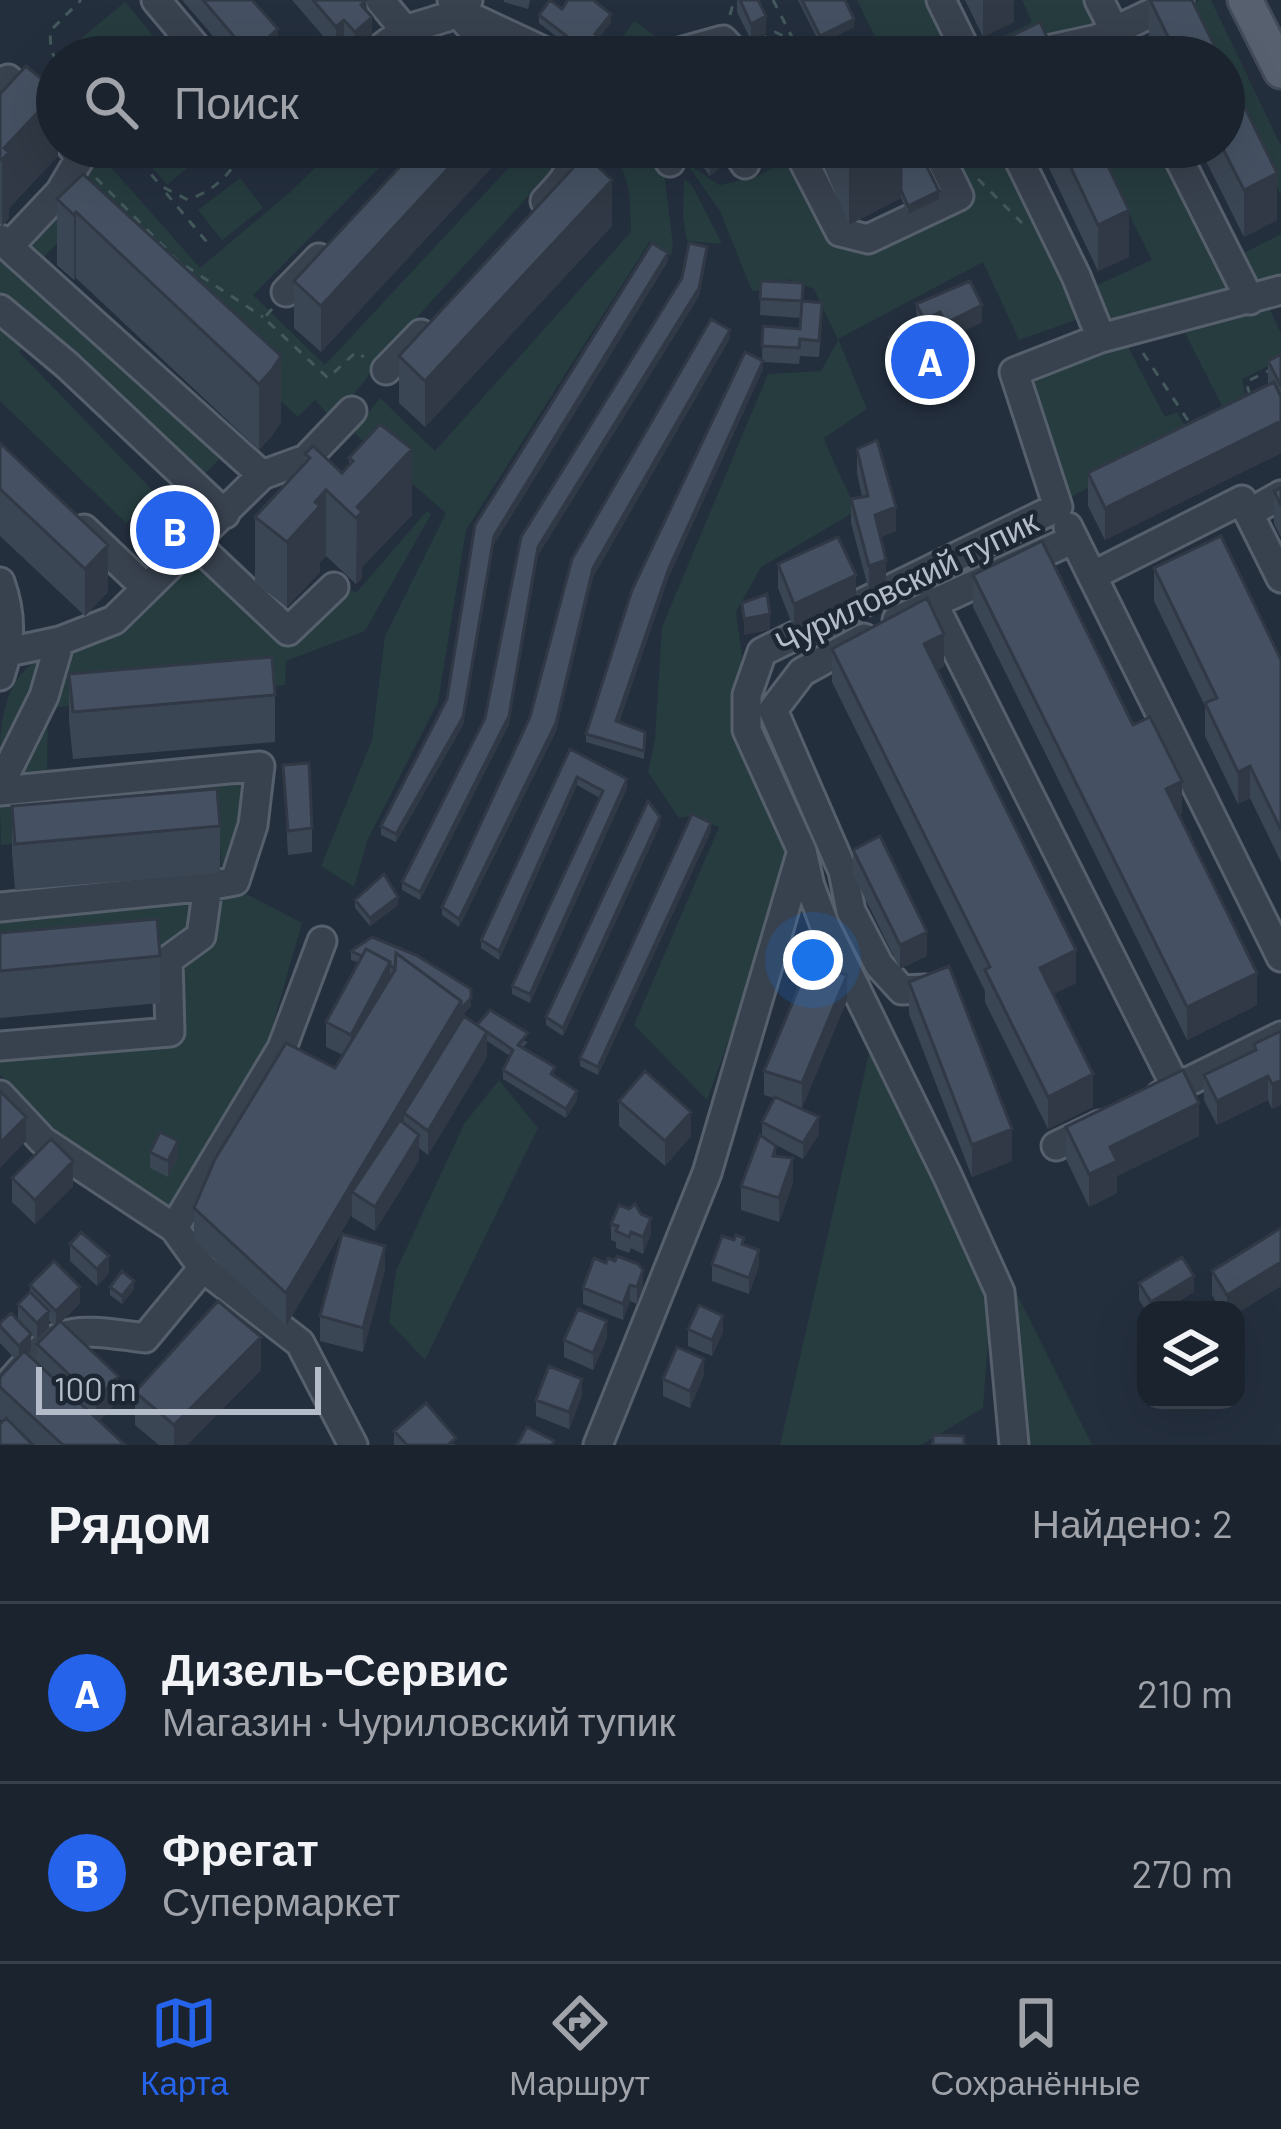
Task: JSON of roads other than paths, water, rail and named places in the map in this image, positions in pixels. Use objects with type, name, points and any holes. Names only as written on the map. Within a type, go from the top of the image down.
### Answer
[{"type":"main road","points":[[1245,0],[1281,71]]},
{"type":"street","points":[[157,0],[187,36]]},
{"type":"street","points":[[380,0],[405,30]]},
{"type":"street","points":[[940,0],[958,36]]},
{"type":"street","points":[[1100,0],[1118,36]]},
{"type":"street","points":[[1101,36],[1179,0]]},
{"type":"street","points":[[397,36],[459,4]]},
{"type":"street","points":[[459,4],[479,36]]},
{"type":"street","points":[[459,4],[518,36]]},
{"type":"street","points":[[0,84],[8,79],[36,107]]},
{"type":"street","points":[[70,168],[60,192],[5,242],[262,475]]},
{"type":"street","points":[[521,226],[567,178],[570,168]]},
{"type":"street","points":[[807,168],[840,232],[868,239],[959,196],[946,168]]},
{"type":"street","points":[[1022,168],[1101,338]]},
{"type":"street","points":[[1184,168],[1250,300]]},
{"type":"street","points":[[286,292],[333,244]]},
{"type":"street","name":"Чуриловский тупик","points":[[802,850],[747,730],[747,695],[762,652],[1058,507],[1014,372],[1101,338],[1281,290]]},
{"type":"street","points":[[386,370],[445,308]]},
{"type":"street","points":[[0,309],[67,365],[225,514]]},
{"type":"street","points":[[0,582],[10,609],[4,664],[114,620],[262,475],[306,459],[352,411]]},
{"type":"street","points":[[1249,513],[1281,495]]},
{"type":"street","points":[[1092,576],[1242,500],[1281,578]]},
{"type":"street","points":[[1058,507],[1281,957]]},
{"type":"street","points":[[66,512],[146,588]]},
{"type":"street","points":[[926,989],[902,990],[879,965],[851,911],[843,871],[773,710],[802,672],[932,601],[1073,539]]},
{"type":"street","points":[[196,544],[288,631],[334,587]]},
{"type":"street","points":[[932,601],[1176,1087]]},
{"type":"street","points":[[0,788],[44,696],[60,641]]},
{"type":"street","points":[[0,788],[260,766],[253,825],[235,880],[0,907]]},
{"type":"street","points":[[598,1445],[707,1173],[802,850]]},
{"type":"street","points":[[802,850],[825,926],[1000,1292],[1014,1445]]},
{"type":"street","points":[[0,1046],[170,1032],[168,960],[201,937],[208,886]]},
{"type":"street","points":[[174,1228],[281,1048],[322,941]]},
{"type":"street","points":[[1056,1146],[1281,1036]]},
{"type":"street","points":[[0,1095],[43,1141],[174,1228],[203,1268],[301,1343],[353,1445]]},
{"type":"street","points":[[0,1394],[54,1336],[81,1329],[145,1338],[203,1268]]},
{"type":"place","name":"Дизель-Сервис","points":[[930,360]]},
{"type":"place","name":"Фрегат","points":[[175,530]]}]
